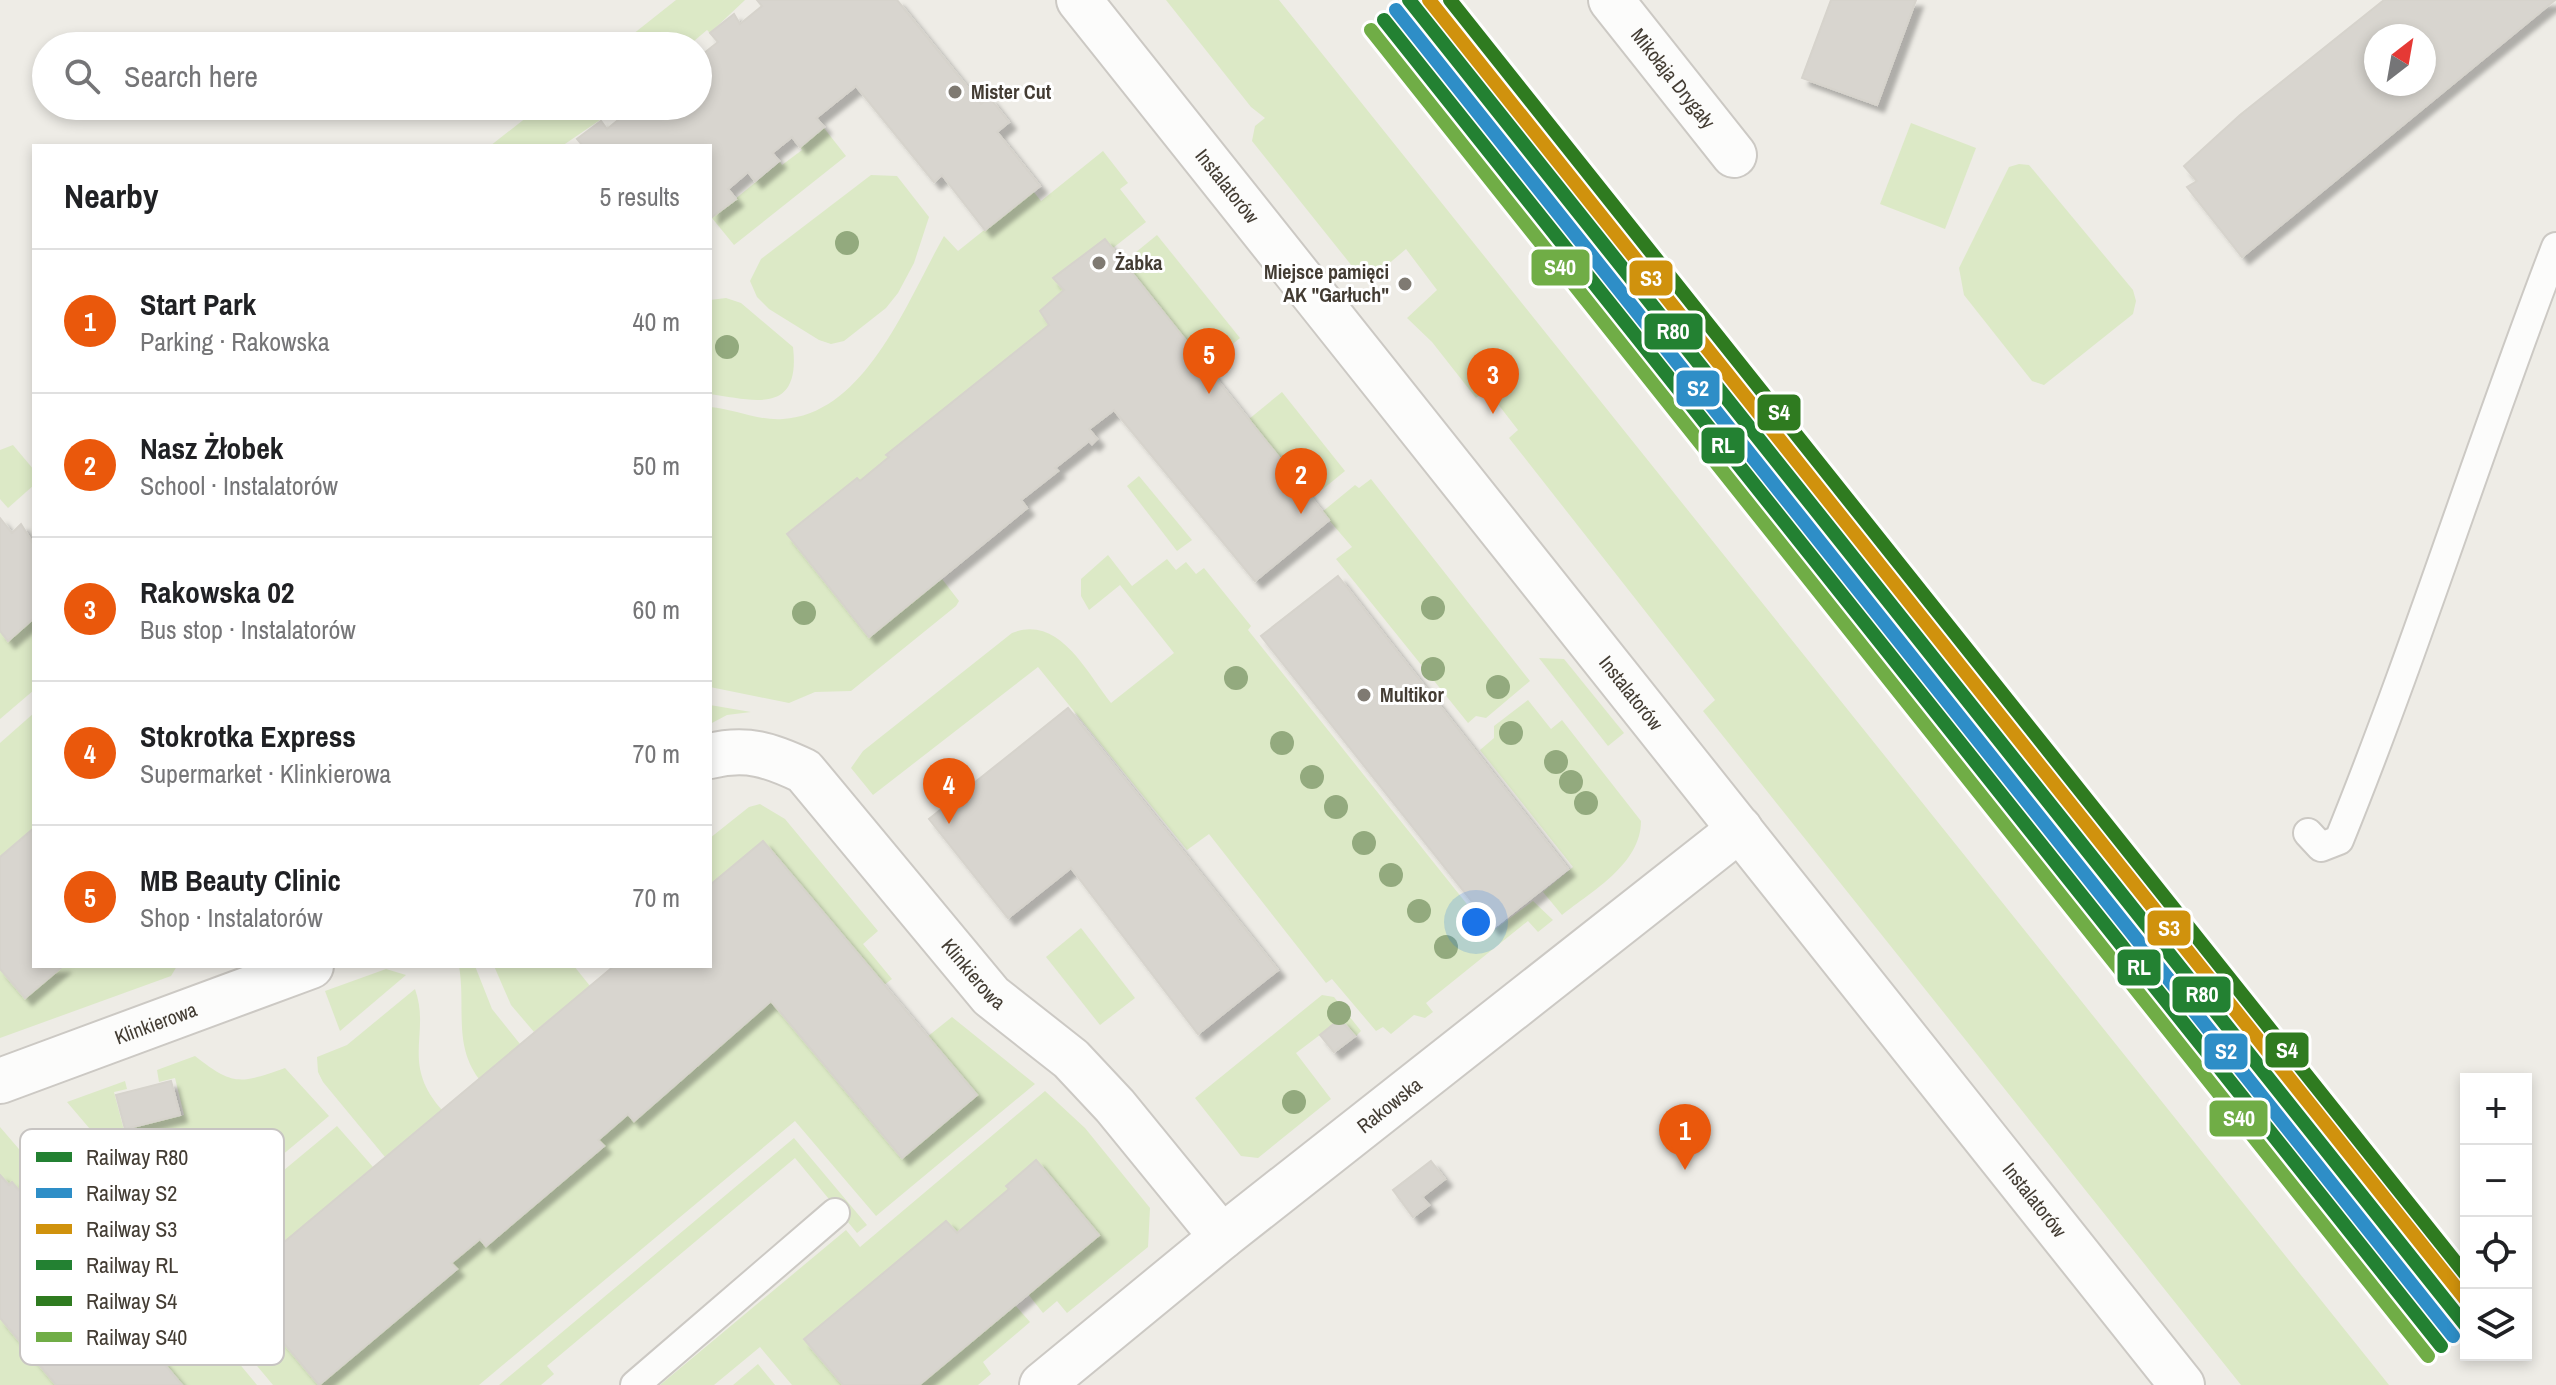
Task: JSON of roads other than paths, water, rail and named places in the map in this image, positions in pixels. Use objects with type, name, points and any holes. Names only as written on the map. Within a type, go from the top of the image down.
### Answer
[{"type":"street","name":"Instalatorów","points":[[1079,0],[2182,1385]]},
{"type":"street","name":"Mikołaja Drygały","points":[[1611,0],[1734,155]]},
{"type":"street","name":"Klinkierowa","points":[[712,756],[729,752],[766,753],[804,771],[991,996],[1089,1078],[1222,1237]]},
{"type":"street","name":"Rakowska","points":[[1042,1385],[1222,1237],[1740,829]]},
{"type":"street","name":"Klinkierowa","points":[[0,1081],[306,968]]},
{"type":"lane","points":[[2308,833],[2321,847],[2339,840],[2389,716],[2482,444],[2556,247]]},
{"type":"lane","points":[[635,1385],[835,1213]]},
{"type":"rail line","name":"R80","points":[[1409,0],[2460,1318]]},
{"type":"rail line","name":"S3","points":[[1429,0],[2460,1292]]},
{"type":"rail line","name":"S4","points":[[1450,0],[2460,1267]]},
{"type":"rail line","name":"S2","points":[[1396,10],[2453,1336]]},
{"type":"rail line","name":"RL","points":[[1384,20],[2441,1346]]},
{"type":"rail line","name":"S40","points":[[1371,30],[2428,1356]]},
{"type":"place","name":"Mister Cut","points":[[955,92]]},
{"type":"place","name":"Żabka","points":[[1099,263]]},
{"type":"place","name":"Miejsce pamięci AK \"Garłuch\"","points":[[1405,284]]},
{"type":"place","name":"MB Beauty Clinic","points":[[1209,394]]},
{"type":"place","name":"Rakowska 02","points":[[1493,414]]},
{"type":"place","name":"Nasz Żłobek","points":[[1301,514]]},
{"type":"place","name":"Multikor","points":[[1364,695]]},
{"type":"place","name":"Stokrotka Express","points":[[949,824]]},
{"type":"place","name":"Start Park","points":[[1685,1170]]}]
